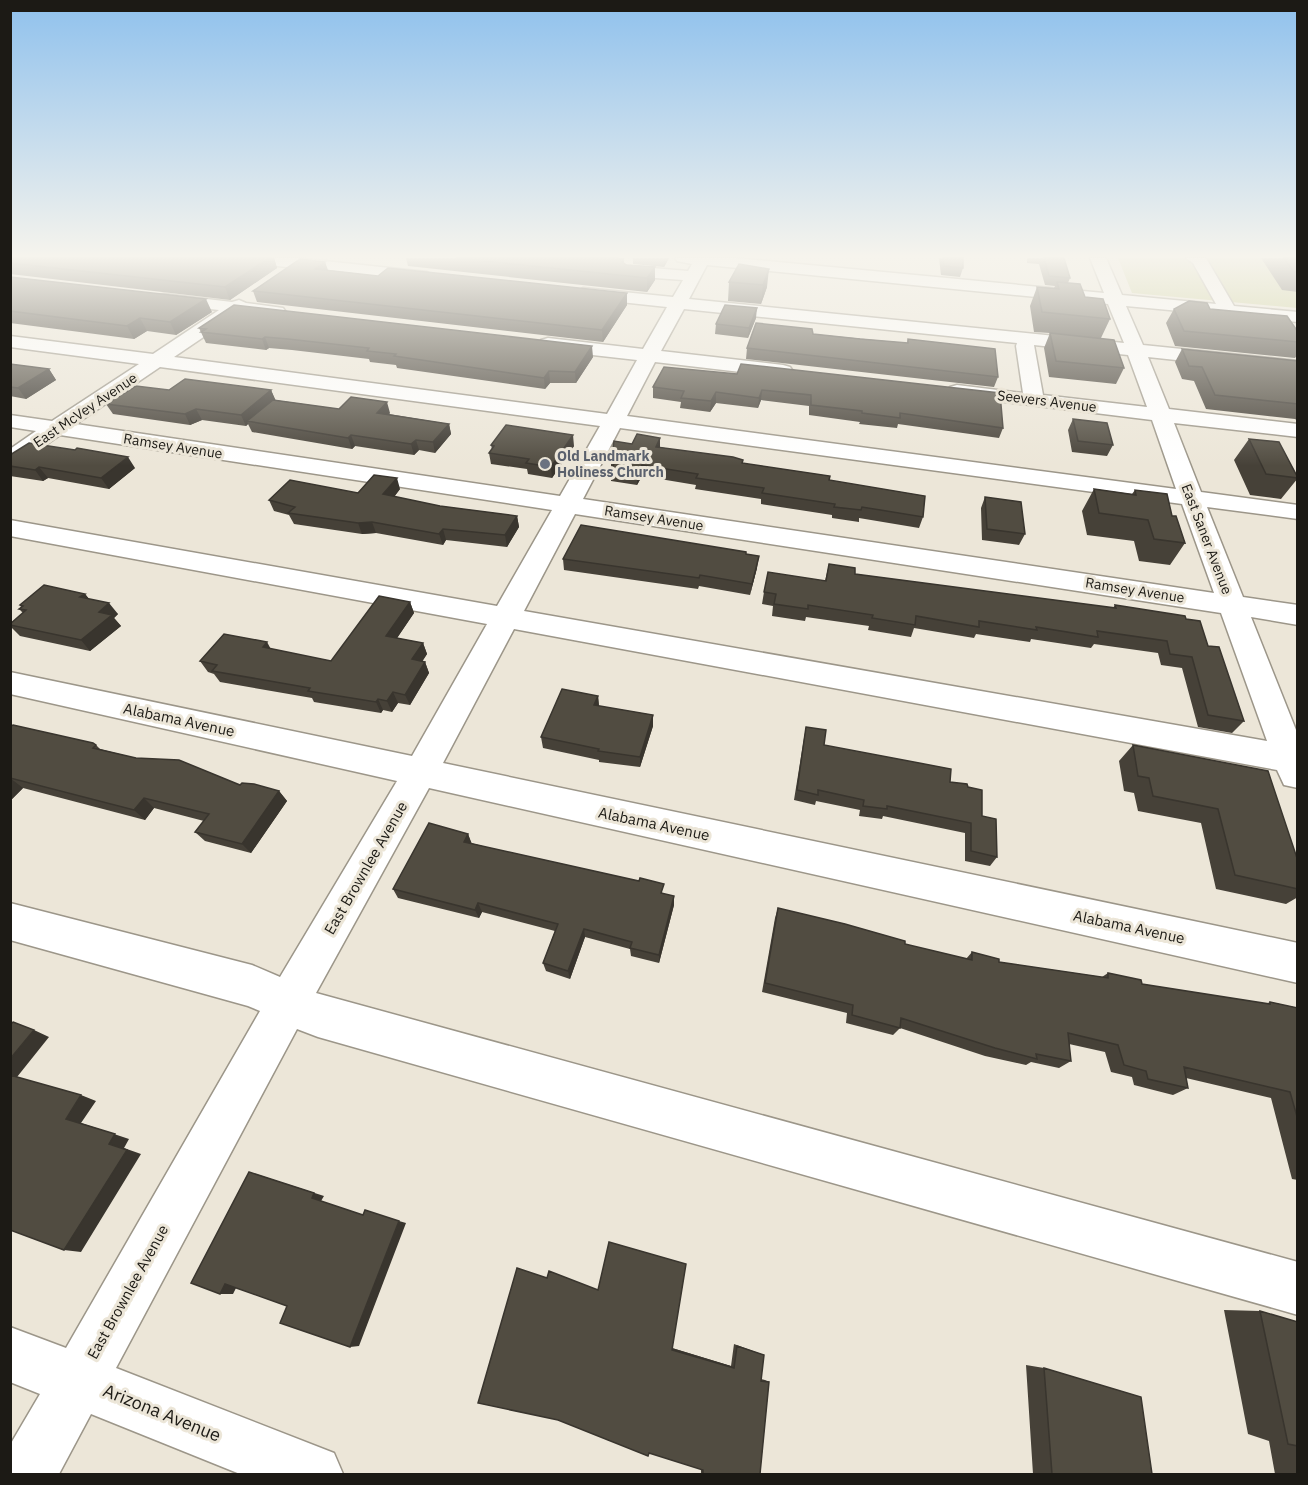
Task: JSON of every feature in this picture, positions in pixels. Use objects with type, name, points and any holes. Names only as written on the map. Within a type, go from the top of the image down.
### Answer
[{"type":"street","name":"East McVey Avenue","points":[[10,459],[206,327]]},
{"type":"street","name":"East Brownlee Avenue","points":[[27,1474],[288,1003],[420,773],[649,355],[667,327]]},
{"type":"street","points":[[1008,327],[1136,350],[1298,367]]},
{"type":"street","name":"East Saner Avenue","points":[[1126,327],[1295,766]]},
{"type":"street","points":[[10,341],[1298,512]]},
{"type":"street","points":[[531,342],[801,373]]},
{"type":"street","points":[[1025,346],[1032,391]]},
{"type":"street","name":"Seevers Avenue","points":[[941,389],[1032,391],[1156,405]]},
{"type":"street","points":[[1156,405],[1298,431]]},
{"type":"street","name":"Ramsey Avenue","points":[[10,421],[1298,615]]},
{"type":"street","points":[[10,528],[507,616],[1295,766]]},
{"type":"street","name":"Alabama Avenue","points":[[10,683],[1298,963]]},
{"type":"street","points":[[10,921],[252,986],[329,1019],[1298,1289]]},
{"type":"street","name":"Arizona Avenue","points":[[10,1354],[313,1474]]},
{"type":"building","points":[[429,327],[592,346],[575,372],[549,371],[544,378],[394,356],[396,354],[367,351],[369,348],[201,332],[206,329],[199,328]]},
{"type":"building","points":[[578,327],[604,327],[602,330]]},
{"type":"building","points":[[754,327],[796,327],[812,329],[813,334],[908,343],[908,339],[995,349],[998,377],[747,348]]},
{"type":"building","points":[[1182,327],[1295,327],[1298,332],[1298,342],[1184,331]]},
{"type":"building","points":[[1050,333],[1114,340],[1124,368],[1056,361]]},
{"type":"building","points":[[1182,349],[1298,361],[1298,404],[1215,395],[1202,367],[1189,366]]},
{"type":"building","points":[[10,364],[49,369],[18,388],[10,387]]},
{"type":"building","points":[[741,364],[1000,393],[1003,428],[900,413],[900,418],[811,405],[811,395],[762,390],[759,398],[716,392],[711,401],[681,398],[684,391],[653,387],[664,367],[737,374]]},
{"type":"building","points":[[185,379],[271,390],[241,415],[196,409],[185,414],[106,404],[136,386],[169,390]]},
{"type":"building","points":[[351,397],[387,402],[377,413],[449,424],[433,442],[416,440],[411,444],[351,435],[348,438],[247,421],[273,400],[339,409]]},
{"type":"building","points":[[1073,419],[1107,423],[1113,445],[1078,441]]},
{"type":"building","points":[[506,425],[573,435],[551,467],[526,463],[529,459],[489,453],[494,446],[491,445]]},
{"type":"building","points":[[637,434],[660,438],[656,447],[733,457],[743,460],[742,463],[830,476],[829,480],[925,496],[923,517],[862,507],[861,510],[834,507],[835,504],[762,493],[764,488],[696,478],[698,474],[642,465],[637,474],[611,470],[615,462],[611,461],[614,441],[632,444]]},
{"type":"building","points":[[1249,439],[1279,442],[1298,478],[1266,474]]},
{"type":"building","points":[[29,443],[128,457],[101,478],[39,467],[35,470],[10,466],[10,455]]},
{"type":"building","points":[[374,475],[397,478],[383,494],[440,506],[517,516],[505,535],[443,529],[439,534],[372,522],[358,523],[288,513],[295,507],[269,500],[290,480],[358,493]]},
{"type":"building","points":[[1094,489],[1136,495],[1135,490],[1167,494],[1172,516],[1176,516],[1185,543],[1154,539],[1148,520],[1099,513]]},
{"type":"building","points":[[985,497],[1021,502],[1025,534],[987,529]]},
{"type":"building","points":[[581,525],[759,556],[752,584],[700,575],[699,578],[563,559]]},
{"type":"building","points":[[829,564],[855,568],[855,574],[1116,608],[1115,605],[1185,616],[1186,619],[1200,621],[1208,646],[1219,647],[1244,721],[1208,715],[1192,657],[1170,654],[1167,641],[1097,631],[1098,637],[979,621],[979,627],[916,616],[915,625],[872,618],[873,615],[808,605],[808,609],[774,604],[776,594],[764,592],[768,572],[826,581]]},
{"type":"building","points":[[44,585],[85,594],[80,597],[109,603],[99,612],[112,615],[81,640],[10,625],[26,610],[19,609],[23,606],[20,605]]},
{"type":"building","points":[[379,596],[410,602],[386,636],[423,643],[412,659],[425,662],[405,695],[393,692],[387,701],[378,699],[376,702],[308,691],[310,688],[212,671],[217,665],[200,661],[224,634],[267,642],[263,647],[331,661]]},
{"type":"building","points":[[562,689],[598,696],[594,705],[653,715],[640,757],[598,751],[599,749],[541,737]]},
{"type":"building","points":[[13,725],[93,743],[96,745],[93,748],[136,758],[179,760],[240,785],[242,783],[254,784],[279,791],[242,844],[195,832],[209,814],[144,798],[134,810],[10,778],[10,727]]},
{"type":"building","points":[[806,727],[826,730],[824,745],[951,769],[950,782],[967,784],[968,787],[982,790],[982,816],[996,819],[997,857],[971,851],[971,823],[887,806],[887,809],[863,806],[864,800],[818,790],[818,795],[797,790]]},
{"type":"building","points":[[1133,745],[1268,771],[1298,861],[1298,889],[1235,875],[1218,809],[1153,796],[1149,778],[1138,776]]},
{"type":"building","points":[[429,823],[468,834],[464,842],[639,881],[640,878],[664,884],[661,893],[674,896],[659,955],[630,948],[632,942],[584,929],[568,971],[543,963],[558,924],[478,903],[475,910],[393,889]]},
{"type":"building","points":[[778,908],[905,941],[905,944],[972,960],[972,952],[999,959],[999,962],[1108,978],[1108,973],[1141,980],[1142,984],[1298,1008],[1298,1120],[1290,1092],[1184,1067],[1188,1088],[1148,1079],[1146,1071],[1124,1065],[1118,1045],[1068,1033],[1071,1061],[1036,1054],[1037,1059],[901,1018],[900,1028],[852,1015],[853,1005],[765,983]]},
{"type":"building","points":[[13,1022],[34,1030],[10,1059],[10,1025]]},
{"type":"building","points":[[10,1075],[81,1095],[66,1119],[115,1134],[109,1144],[127,1150],[64,1250],[10,1230]]},
{"type":"building","points":[[249,1172],[314,1193],[312,1198],[363,1215],[365,1210],[399,1221],[350,1347],[280,1323],[287,1306],[225,1284],[220,1294],[191,1283]]},
{"type":"building","points":[[609,1242],[686,1264],[672,1350],[734,1368],[737,1346],[764,1355],[761,1381],[769,1382],[760,1474],[703,1474],[703,1470],[649,1453],[648,1456],[558,1420],[478,1403],[517,1268],[547,1278],[549,1271],[598,1290]]},
{"type":"building","points":[[1260,1311],[1298,1322],[1298,1446],[1288,1444]]},
{"type":"building","points":[[1044,1368],[1141,1397],[1152,1474],[1052,1474]]},
{"type":"place","name":"Old Landmark Holiness Church","points":[[545,464]]}]
